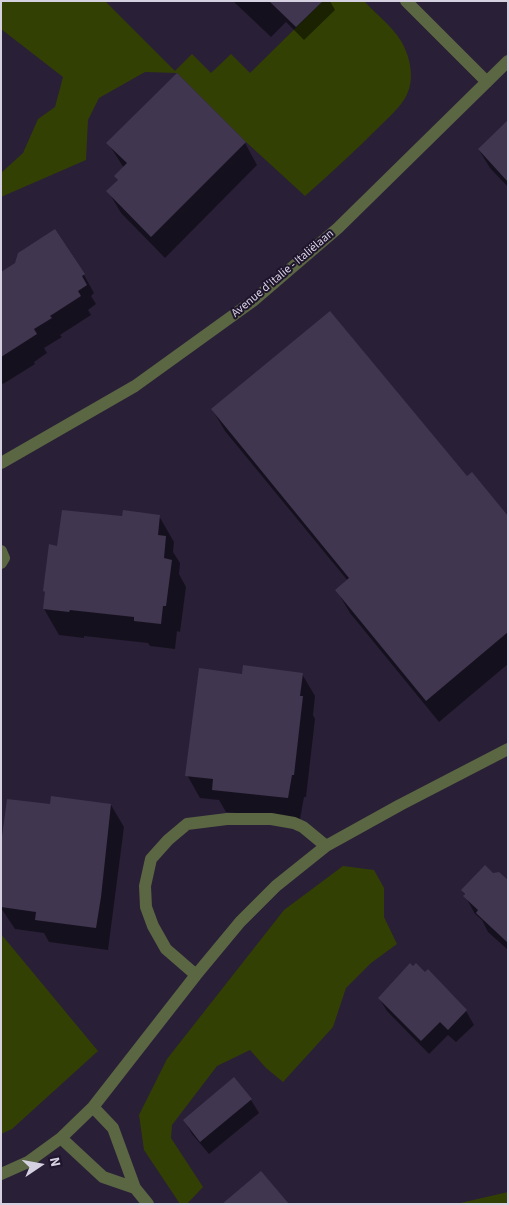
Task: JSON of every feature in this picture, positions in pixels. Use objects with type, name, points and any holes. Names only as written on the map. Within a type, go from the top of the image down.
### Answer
[{"type":"street","points":[[406,1],[487,82]]},
{"type":"street","name":"Avenue d'Italie - Italiëlaan","points":[[1,463],[135,386],[253,302],[338,228],[508,61]]},
{"type":"street","points":[[1,551],[4,558],[1,563]]},
{"type":"street","points":[[1,1174],[28,1162],[61,1138],[92,1107],[240,922],[276,886],[326,846],[508,749]]},
{"type":"street","points":[[196,975],[166,949],[153,926],[146,907],[145,886],[151,859],[168,840],[187,824],[227,819],[272,819],[298,825],[326,846]]},
{"type":"street","points":[[92,1107],[113,1128],[134,1188],[148,1204]]},
{"type":"street","points":[[61,1138],[103,1177],[134,1188]]},
{"type":"green space","points":[[1,1],[105,1],[175,71],[192,54],[211,73],[231,54],[250,73],[323,1],[364,1],[389,25],[401,41],[410,64],[410,83],[407,94],[393,113],[305,196],[246,142],[177,73],[145,72],[99,98],[88,120],[86,160],[1,197],[1,173],[23,153],[38,119],[55,107],[63,77],[1,29]]},
{"type":"green space","points":[[343,866],[374,870],[384,888],[384,917],[397,944],[371,963],[346,988],[333,1027],[283,1082],[266,1068],[250,1050],[217,1066],[172,1125],[171,1138],[203,1187],[187,1204],[180,1204],[144,1150],[139,1115],[167,1059],[284,910]]},
{"type":"green space","points":[[1,934],[98,1051],[12,1129],[1,1134]]},
{"type":"green space","points":[[508,1192],[508,1204],[456,1204]]},
{"type":"building","points":[[269,1],[323,1],[296,27]]},
{"type":"building","points":[[177,73],[246,142],[151,237],[106,191],[118,180],[114,176],[127,163],[106,143]]},
{"type":"building","points":[[508,120],[508,182],[478,149]]},
{"type":"building","points":[[55,229],[85,274],[82,276],[87,285],[78,291],[81,296],[34,329],[37,334],[1,357],[1,272],[15,263],[18,253]]},
{"type":"building","points":[[330,311],[467,476],[472,472],[508,516],[508,632],[426,701],[335,590],[349,578],[211,409]]},
{"type":"building","points":[[62,510],[122,516],[123,510],[160,515],[158,535],[166,536],[164,558],[172,560],[166,606],[163,606],[161,624],[134,621],[134,617],[43,609],[45,592],[43,591],[49,544],[57,546]]},
{"type":"building","points":[[243,665],[303,673],[300,696],[303,696],[294,775],[292,775],[288,798],[212,790],[213,779],[185,776],[199,668],[242,674]]},
{"type":"building","points":[[51,796],[111,804],[96,928],[35,920],[36,912],[1,907],[1,844],[7,799],[50,804]]},
{"type":"building","points":[[485,865],[493,873],[499,872],[508,880],[508,943],[476,913],[478,910],[463,896],[465,894],[461,890]]},
{"type":"building","points":[[410,963],[413,966],[416,963],[425,972],[428,969],[467,1010],[448,1030],[440,1022],[421,1041],[378,998]]},
{"type":"building","points":[[234,1077],[252,1099],[200,1142],[183,1120]]},
{"type":"building","points":[[261,1171],[289,1204],[222,1204]]}]
